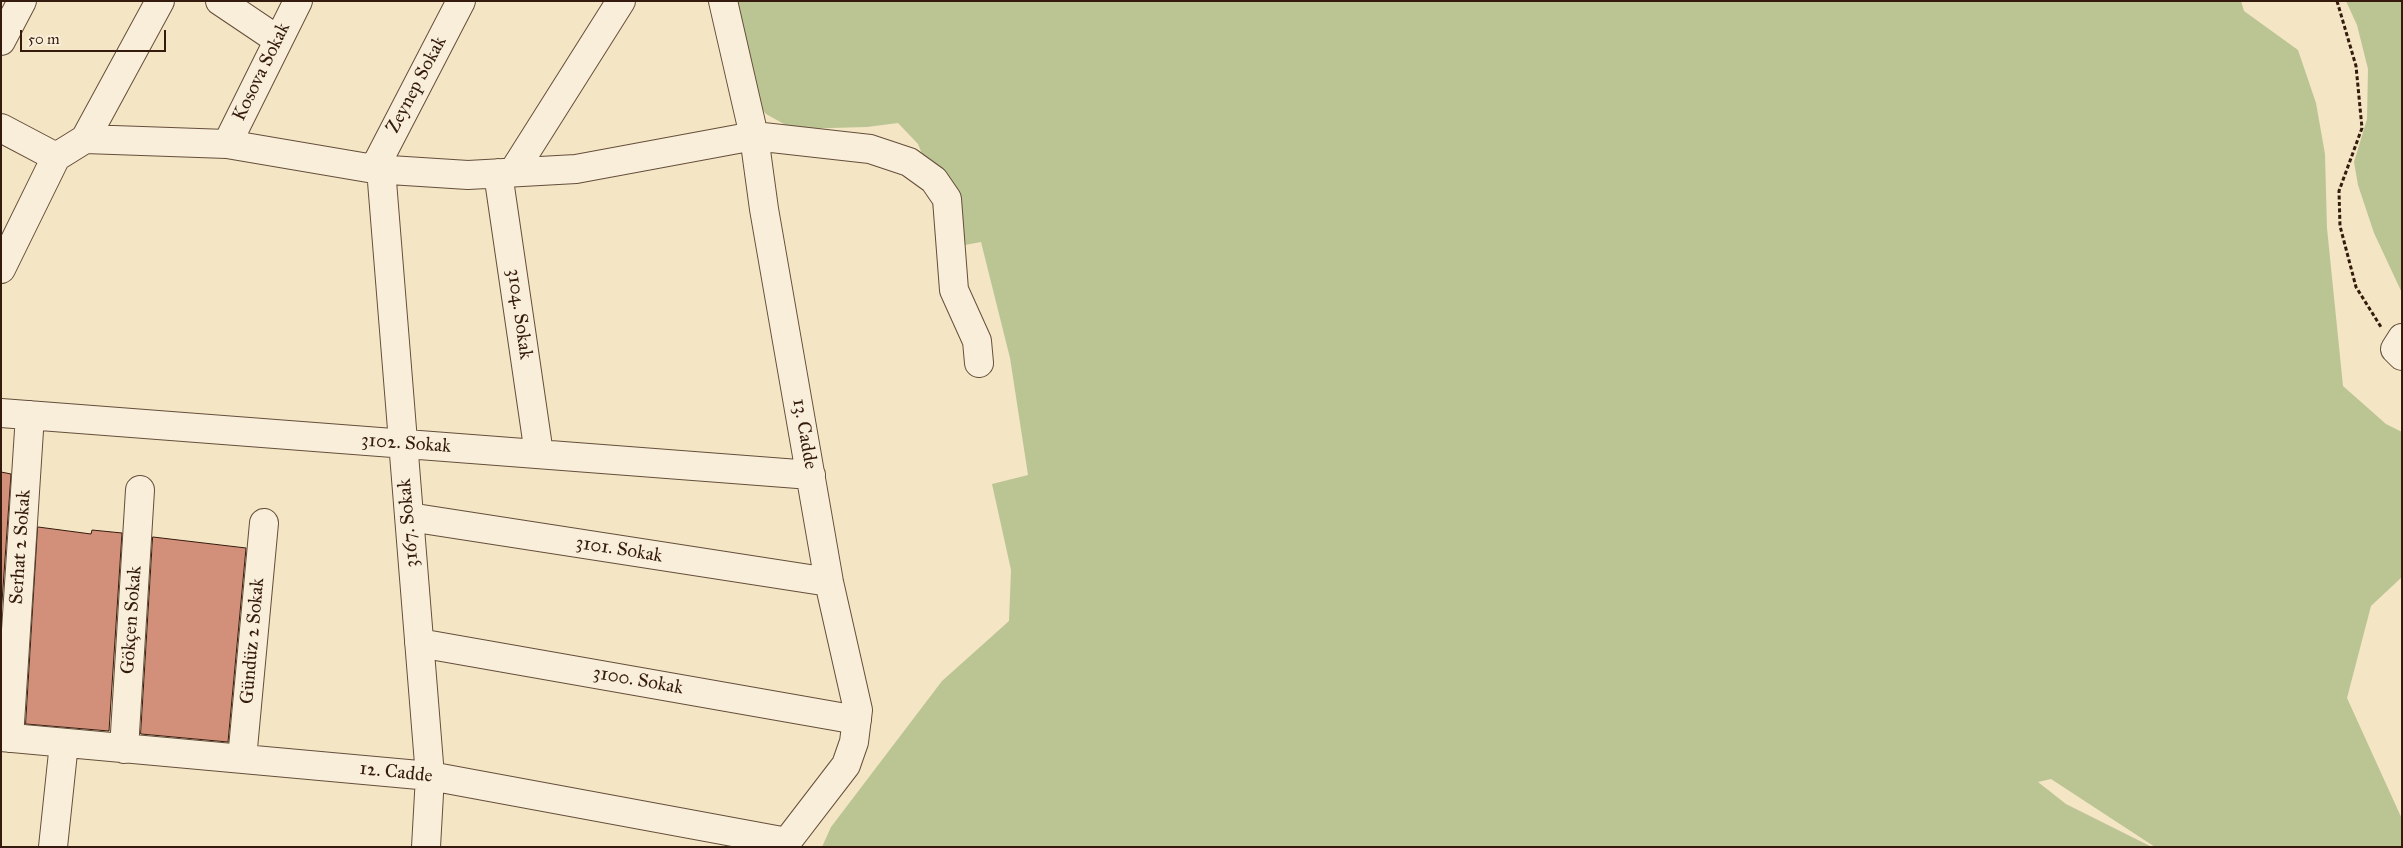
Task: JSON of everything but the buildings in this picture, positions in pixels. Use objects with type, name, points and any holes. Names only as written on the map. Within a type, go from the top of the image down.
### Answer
[{"type":"street","points":[[1,41],[22,1]]},
{"type":"street","points":[[1,269],[56,157],[85,139],[160,1]]},
{"type":"street","points":[[220,1],[278,40]]},
{"type":"street","name":"Kosova Sokak","points":[[227,144],[298,1]]},
{"type":"street","name":"Zeynep Sokak","points":[[377,169],[461,1]]},
{"type":"street","points":[[506,173],[621,1]]},
{"type":"street","name":"13. Cadde","points":[[723,1],[754,136],[764,209],[829,582],[858,710],[854,742],[846,765],[785,844]]},
{"type":"street","points":[[1,128],[56,157]]},
{"type":"street","points":[[85,139],[227,144],[377,169],[468,175],[576,169],[754,136],[870,150],[909,162],[934,180],[947,199],[954,290],[977,341],[979,363]]},
{"type":"street","name":"3167. Sokak","points":[[377,169],[403,444],[430,776],[426,847]]},
{"type":"street","name":"3104. Sokak","points":[[506,173],[539,454]]},
{"type":"street","name":"3102. Sokak","points":[[1,413],[811,475]]},
{"type":"street","name":"Serhat 2 Sokak","points":[[5,738],[30,416]]},
{"type":"street","name":"Gökçen Sokak","points":[[124,749],[140,490]]},
{"type":"street","name":"3101. Sokak","points":[[409,517],[829,582]]},
{"type":"street","name":"Gündüz 2 Sokak","points":[[242,759],[264,524]]},
{"type":"street","name":"3100. Sokak","points":[[419,643],[857,720]]},
{"type":"street","name":"12. Cadde","points":[[5,738],[430,776],[785,844]]},
{"type":"street","points":[[53,847],[64,743]]},
{"type":"path","points":[[2337,1],[2356,66],[2362,128],[2339,191],[2340,226],[2356,287],[2399,347]]},
{"type":"green space","points":[[732,1],[2241,1],[2244,11],[2298,50],[2316,103],[2325,154],[2327,228],[2343,386],[2386,424],[2402,432],[2402,577],[2371,606],[2347,698],[2402,819],[2402,847],[2155,847],[2051,779],[2038,782],[2066,804],[2152,847],[822,847],[831,827],[942,681],[1009,621],[1011,570],[992,484],[1028,475],[1010,358],[981,242],[938,250],[928,169],[918,144],[898,123],[867,127],[793,129],[766,114],[755,100]]},
{"type":"green space","points":[[2346,1],[2402,1],[2402,293],[2374,233],[2358,185],[2354,162],[2367,119],[2368,69],[2357,25]]}]
